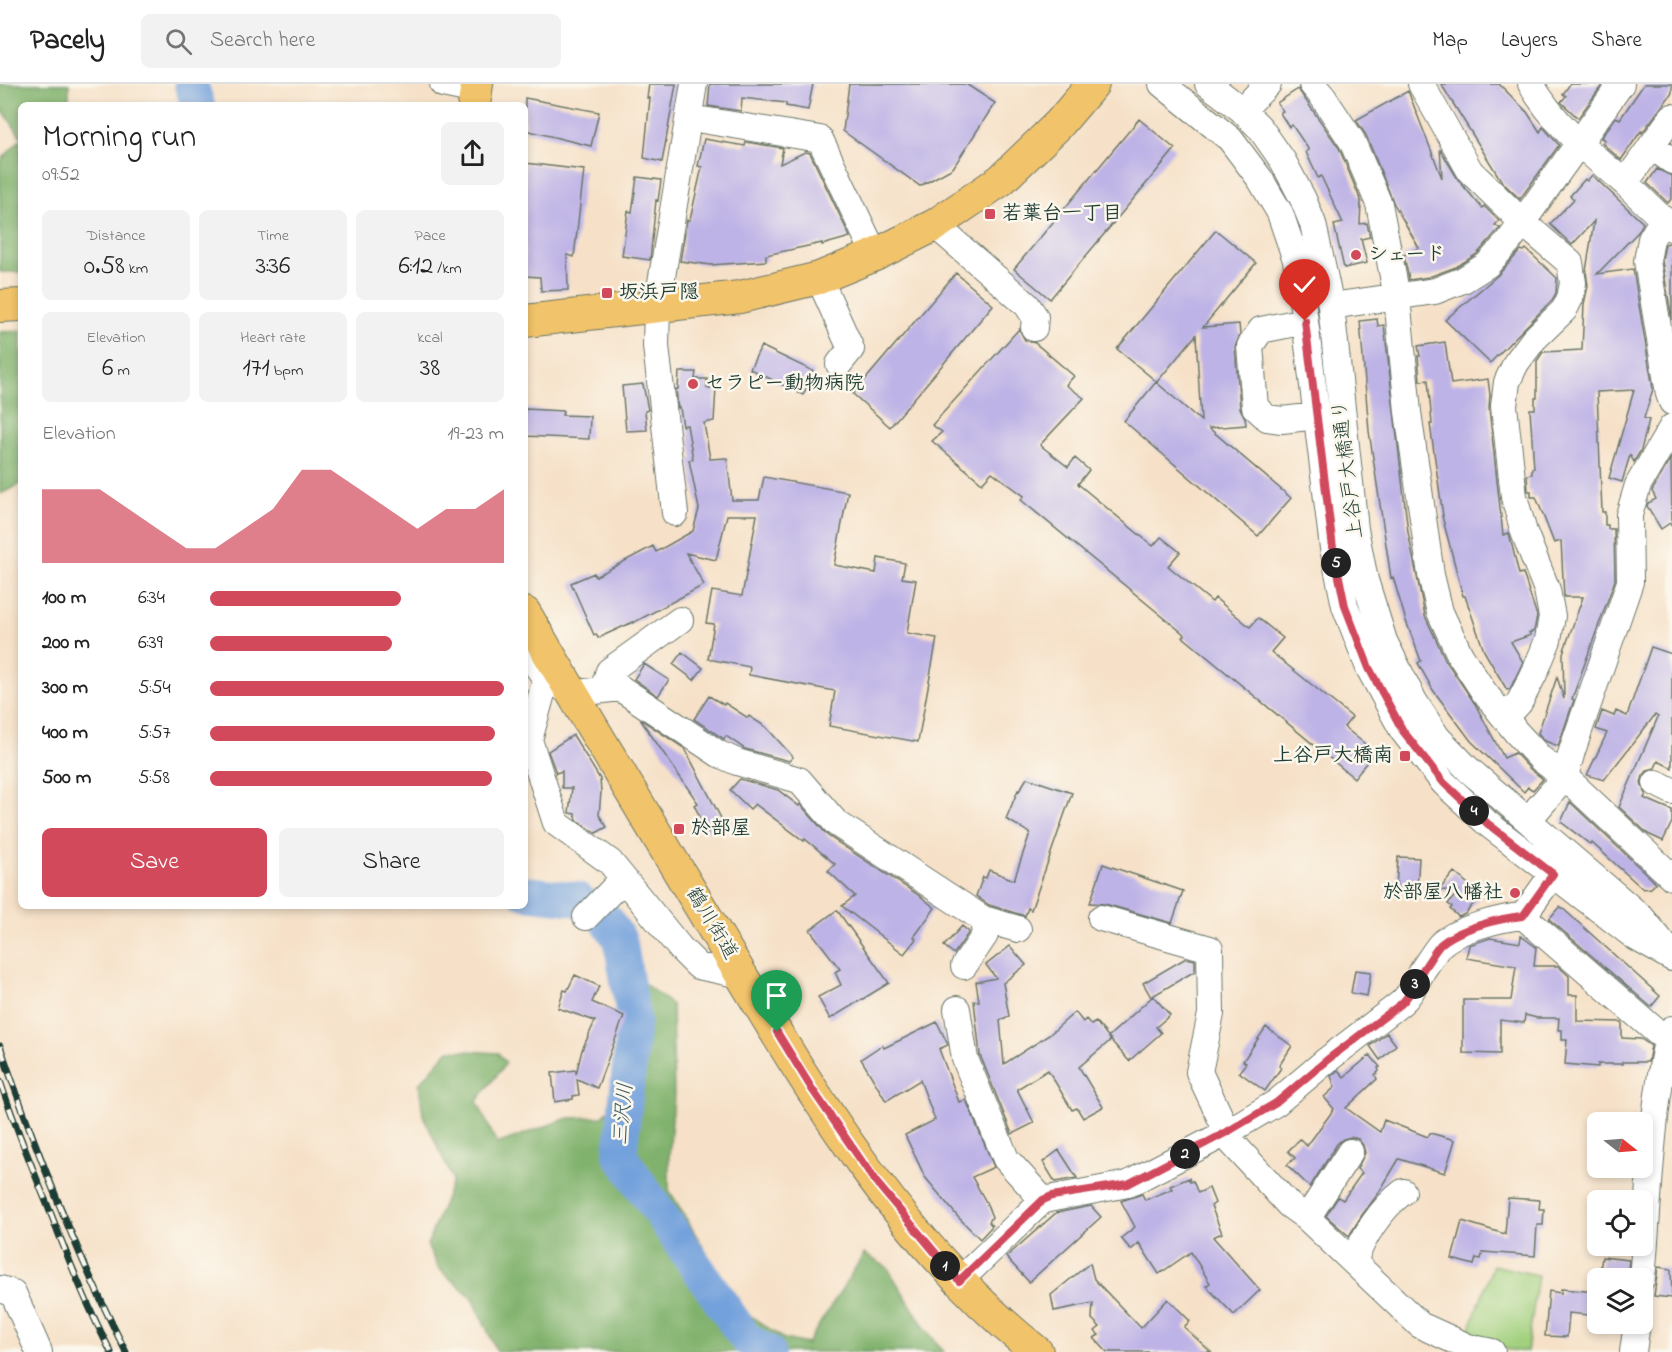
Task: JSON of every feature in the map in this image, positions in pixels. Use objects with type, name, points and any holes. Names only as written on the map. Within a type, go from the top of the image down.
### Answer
[{"type":"main road","points":[[528,321],[740,297],[819,278],[875,255],[935,225],[1001,180],[1059,124],[1093,84]]},
{"type":"main road","points":[[0,306],[18,305]]},
{"type":"main road","name":"鶴川街道","points":[[528,617],[588,693],[741,975],[812,1089],[876,1182],[959,1281],[1003,1325],[1037,1352]]},
{"type":"street","points":[[443,84],[476,93]]},
{"type":"street","points":[[675,513],[656,346],[657,307],[694,84]]},
{"type":"street","name":"上谷戸大橋通り","points":[[1162,84],[1230,139],[1260,179],[1280,213],[1296,260],[1333,548],[1345,606],[1369,668],[1403,731],[1444,783],[1488,824],[1635,937],[1672,956]]},
{"type":"street","name":"上谷戸大橋通り","points":[[1208,84],[1242,110],[1260,128],[1283,160],[1313,224],[1331,306],[1355,529],[1365,580],[1384,641],[1414,701],[1437,737],[1468,770],[1642,918],[1672,956]]},
{"type":"street","points":[[1242,110],[1268,84]]},
{"type":"street","points":[[1312,84],[1352,141],[1379,204],[1397,297],[1408,412],[1431,575],[1440,612],[1460,655],[1484,692],[1505,718],[1541,759],[1565,777],[1672,877]]},
{"type":"street","points":[[1421,84],[1470,171],[1522,222],[1570,263],[1573,283],[1570,298],[1564,310],[1515,363],[1507,382],[1504,406],[1514,497],[1524,532],[1547,590],[1552,616],[1548,640],[1535,672],[1519,704],[1505,718]]},
{"type":"street","points":[[1531,84],[1543,106],[1578,142],[1667,224],[1651,239],[1647,261],[1672,402]]},
{"type":"street","points":[[1331,306],[1435,291],[1487,265],[1509,241],[1621,84]]},
{"type":"street","points":[[1625,183],[1672,117]]},
{"type":"street","points":[[690,118],[820,140],[875,255]]},
{"type":"street","points":[[1651,146],[1672,161]]},
{"type":"street","points":[[935,225],[1027,305],[1035,317],[1034,328]]},
{"type":"street","points":[[819,278],[851,349],[839,364]]},
{"type":"street","points":[[1305,321],[1262,330],[1250,346],[1255,407],[1268,418],[1282,420],[1317,416]]},
{"type":"street","points":[[1528,820],[1565,777],[1630,582],[1629,515],[1638,485],[1672,427]]},
{"type":"street","points":[[588,693],[609,671],[680,620]]},
{"type":"street","points":[[528,653],[546,679],[588,693],[620,688],[719,754],[737,762],[799,780],[836,823],[983,919],[1018,929]]},
{"type":"street","points":[[546,679],[529,740],[556,823],[610,862],[616,886],[698,966],[741,975]]},
{"type":"street","points":[[1523,916],[1553,874]]},
{"type":"street","points":[[586,916],[616,886]]},
{"type":"street","points":[[959,1281],[1043,1200],[1052,1196],[1128,1184],[1226,1133],[1276,1103],[1327,1060],[1401,1004],[1409,996],[1441,944],[1457,933],[1510,917],[1523,916],[1658,1033],[1670,1033],[1651,1140],[1649,1204],[1643,1268]]},
{"type":"street","points":[[1101,918],[1210,949],[1211,1014],[1200,1072],[1226,1133],[1289,1205],[1307,1218],[1420,1325],[1468,1347],[1492,1352]]},
{"type":"street","points":[[964,966],[985,935],[983,919]]},
{"type":"street","points":[[957,1009],[965,1059],[1006,1159],[1043,1200]]},
{"type":"street","points":[[1307,1218],[1350,1152]]},
{"type":"street","points":[[1354,1262],[1359,1247],[1389,1203],[1403,1192]]},
{"type":"street","points":[[0,1289],[13,1293],[39,1352]]},
{"type":"street","points":[[1633,1352],[1635,1334]]},
{"type":"green space","points":[[0,84],[69,84],[69,102],[18,102],[18,133],[0,106]]},
{"type":"green space","points":[[18,142],[18,272],[0,272],[0,161]]},
{"type":"green space","points":[[18,331],[18,485],[0,494],[0,332]]},
{"type":"green space","points":[[641,981],[672,1005],[674,1096],[669,1156],[669,1190],[742,1310],[784,1339],[807,1344],[864,1254],[887,1267],[925,1328],[944,1352],[497,1352],[473,1298],[439,1269],[427,1245],[453,1180],[423,1115],[419,1084],[449,1050],[498,1053],[506,1063],[477,1101],[497,1144],[568,1118],[602,1117],[640,1075]]},
{"type":"green space","points":[[1493,1265],[1538,1275],[1527,1352],[1495,1348],[1466,1339]]},
{"type":"building","points":[[649,84],[676,84],[662,162],[644,158],[650,98],[647,98]]},
{"type":"building","points":[[710,84],[813,84],[808,110],[786,106],[786,103],[742,98],[741,111],[708,106]]},
{"type":"building","points":[[849,84],[966,84],[995,103],[953,168],[920,186],[843,131]]},
{"type":"building","points":[[1441,84],[1499,84],[1527,112],[1540,132],[1543,127],[1559,145],[1520,199],[1502,182]]},
{"type":"building","points":[[1570,84],[1603,84],[1578,118],[1561,102]]},
{"type":"building","points":[[1644,84],[1672,84],[1672,93],[1621,160],[1602,143],[1605,140],[1601,138],[1616,117],[1620,119]]},
{"type":"building","points":[[1298,89],[1339,148],[1361,201],[1360,224],[1367,223],[1370,237],[1361,239],[1367,263],[1344,268],[1334,225],[1343,223],[1321,176],[1318,178],[1306,152],[1309,150],[1292,125],[1289,127],[1280,113],[1283,111],[1277,103]]},
{"type":"building","points":[[1408,91],[1442,178],[1440,149],[1459,181],[1482,208],[1484,206],[1499,221],[1495,225],[1500,228],[1477,254],[1456,267],[1429,277],[1409,280],[1404,255],[1419,248],[1394,204],[1366,135],[1356,120]]},
{"type":"building","points":[[525,98],[599,112],[591,146],[528,131],[528,102],[525,102]]},
{"type":"building","points":[[1139,119],[1175,149],[1050,299],[1014,269]]},
{"type":"building","points":[[704,139],[745,146],[746,142],[783,148],[780,164],[805,152],[810,153],[850,237],[822,245],[822,243],[766,255],[766,261],[711,265],[680,261],[687,220],[690,220],[702,167],[698,166]]},
{"type":"building","points":[[528,163],[584,170],[574,257],[567,255],[568,290],[541,291],[540,277],[528,276]]},
{"type":"building","points":[[1657,169],[1672,176],[1672,198],[1668,203],[1647,183]]},
{"type":"building","points":[[1592,175],[1643,223],[1638,232],[1597,274],[1633,269],[1653,389],[1644,418],[1649,420],[1641,450],[1634,462],[1630,455],[1622,482],[1609,478],[1634,390],[1597,392],[1602,512],[1605,512],[1605,525],[1608,525],[1608,529],[1614,529],[1615,580],[1572,699],[1574,700],[1558,746],[1545,741],[1538,733],[1557,677],[1564,699],[1563,653],[1583,597],[1564,597],[1561,541],[1554,543],[1536,497],[1531,497],[1531,491],[1528,491],[1527,475],[1532,474],[1532,468],[1534,468],[1530,409],[1535,409],[1537,361],[1543,352],[1582,350],[1584,304],[1588,286],[1586,271],[1594,221],[1572,245],[1550,224],[1574,199],[1570,196],[1585,179],[1587,181]]},
{"type":"building","points":[[637,177],[661,180],[658,201],[656,200],[650,260],[622,256],[628,211],[632,212]]},
{"type":"building","points":[[1216,230],[1256,263],[1203,327],[1239,324],[1240,335],[1235,347],[1240,408],[1246,425],[1209,428],[1291,498],[1258,536],[1124,421],[1156,382],[1201,421],[1196,335],[1157,382],[1117,349]]},
{"type":"building","points":[[1672,243],[1672,320],[1662,261],[1665,244]]},
{"type":"building","points":[[1526,249],[1557,278],[1556,293],[1552,300],[1490,363],[1445,320],[1498,275],[1521,250]]},
{"type":"building","points":[[956,273],[993,305],[890,427],[853,394]]},
{"type":"building","points":[[1377,319],[1378,326],[1384,325],[1408,532],[1425,616],[1446,661],[1475,704],[1504,758],[1515,753],[1543,779],[1533,790],[1528,787],[1524,792],[1471,741],[1433,690],[1418,663],[1421,661],[1393,577],[1391,578],[1369,431],[1360,321]]},
{"type":"building","points":[[1019,329],[1025,340],[1035,343],[1074,376],[1066,385],[1084,398],[1040,445],[1068,467],[1075,458],[1089,470],[1078,484],[1153,546],[1161,537],[1180,552],[1168,566],[1212,602],[1215,598],[1250,627],[1258,618],[1283,638],[1271,652],[1352,717],[1344,727],[1375,752],[1354,778],[1021,500],[1024,496],[992,472],[982,483],[932,441],[942,432],[932,425]]},
{"type":"building","points":[[1445,342],[1451,384],[1488,379],[1503,535],[1509,533],[1519,574],[1523,573],[1537,616],[1534,631],[1529,633],[1531,635],[1511,642],[1523,662],[1510,689],[1507,690],[1484,651],[1465,596],[1463,596],[1442,516],[1430,424],[1432,424],[1428,380],[1420,381],[1418,346]]},
{"type":"building","points":[[761,346],[815,372],[803,395],[750,369]]},
{"type":"building","points":[[679,372],[696,372],[695,379],[707,379],[707,388],[716,388],[714,421],[704,423],[710,459],[727,458],[732,500],[759,500],[764,477],[848,492],[834,565],[876,573],[878,558],[905,563],[902,578],[916,580],[907,633],[937,638],[918,742],[829,726],[835,691],[749,675],[750,667],[708,659],[714,624],[706,623],[712,591],[742,596],[757,515],[727,515],[716,560],[686,553],[704,585],[633,623],[598,638],[596,634],[594,635],[571,583],[594,573],[595,577],[653,546],[656,552],[693,531],[699,509],[689,460],[693,459],[687,425],[683,426],[680,408],[678,408],[676,389],[678,389]]},
{"type":"building","points":[[643,384],[648,410],[645,411],[647,430],[626,431],[622,386]]},
{"type":"building","points":[[528,409],[563,411],[562,415],[590,416],[589,439],[528,436]]},
{"type":"building","points":[[1671,458],[1672,526],[1670,523],[1661,529],[1647,506],[1656,499],[1652,491]]},
{"type":"building","points":[[1651,647],[1672,654],[1672,768],[1658,761],[1655,768],[1648,770],[1643,776],[1641,783],[1646,794],[1644,798],[1672,810],[1672,822],[1663,841],[1648,834],[1619,807],[1658,717],[1655,715],[1604,780],[1587,775],[1607,733],[1596,729],[1602,711],[1614,716],[1616,711],[1627,716]]},
{"type":"building","points":[[682,652],[703,668],[694,680],[673,664]]},
{"type":"building","points":[[644,664],[669,680],[658,696],[634,679]]},
{"type":"building","points":[[709,696],[766,727],[793,757],[789,761],[745,749],[726,736],[724,739],[694,719]]},
{"type":"building","points":[[640,719],[685,749],[724,824],[708,832],[694,805],[698,803]]},
{"type":"building","points":[[573,735],[600,779],[599,815],[607,827],[596,833],[577,820],[575,814],[569,813],[572,788],[562,788],[562,771],[556,773],[548,751]]},
{"type":"building","points":[[1027,778],[1072,793],[1031,910],[1028,908],[1025,916],[989,905],[976,896],[983,877],[986,878],[989,870],[1014,880],[1030,833],[1006,819],[1018,790]]},
{"type":"building","points":[[740,779],[778,790],[799,806],[800,804],[828,836],[935,908],[904,954],[842,906],[855,896],[828,871],[835,864],[805,839],[804,841],[755,804],[750,809],[730,790]]},
{"type":"building","points":[[1570,802],[1656,883],[1651,888],[1643,889],[1592,843],[1591,845],[1561,822]]},
{"type":"building","points":[[1398,857],[1419,858],[1417,889],[1396,888]]},
{"type":"building","points":[[1103,864],[1183,891],[1172,923],[1105,904],[1090,903]]},
{"type":"building","points":[[1454,872],[1481,895],[1465,914],[1459,917],[1448,904],[1459,891],[1439,890]]},
{"type":"building","points":[[1560,906],[1660,996],[1651,1007],[1549,919]]},
{"type":"building","points":[[837,910],[889,983],[830,1019],[818,997],[841,985],[835,972],[840,969],[810,930]]},
{"type":"building","points":[[962,926],[969,932],[954,954],[944,946]]},
{"type":"building","points":[[1521,936],[1536,947],[1534,966],[1558,966],[1569,976],[1569,995],[1577,995],[1577,1021],[1622,1022],[1622,1038],[1641,1039],[1651,1046],[1648,1062],[1598,1064],[1598,1067],[1565,1064],[1567,1040],[1562,1040],[1562,1030],[1558,1030],[1559,1018],[1537,1018],[1525,1015],[1524,1023],[1500,1020],[1500,1054],[1463,1053],[1463,1000],[1511,1000],[1516,966],[1466,958],[1469,945],[1490,938],[1520,943]]},
{"type":"building","points":[[1010,946],[1026,965],[1003,983],[1009,1016],[1000,1020],[1004,1064],[1049,1035],[1075,1012],[1083,1022],[1086,1019],[1091,1025],[1096,1022],[1111,1040],[1079,1067],[1103,1107],[1083,1118],[1077,1108],[1072,1110],[1048,1070],[1017,1089],[1034,1123],[1012,1134],[980,1055],[974,1001],[979,1001],[976,982],[996,978],[986,965]]},
{"type":"building","points":[[1186,958],[1195,960],[1195,971],[1151,997],[1143,983]]},
{"type":"building","points":[[1355,970],[1371,972],[1367,996],[1351,993]]},
{"type":"building","points":[[575,975],[599,986],[592,1002],[624,1016],[597,1088],[577,1079],[579,1095],[573,1096],[573,1099],[555,1102],[552,1073],[576,1070],[576,1074],[582,1050],[595,1021],[558,1008],[564,990],[567,991]]},
{"type":"building","points":[[1153,996],[1170,1015],[1156,1027],[1161,1033],[1129,1061],[1108,1037]]},
{"type":"building","points":[[937,1022],[948,1045],[939,1049],[959,1102],[966,1100],[994,1167],[972,1177],[992,1217],[989,1222],[992,1226],[980,1239],[958,1217],[925,1177],[905,1135],[935,1120],[920,1080],[886,1101],[861,1059],[882,1045],[884,1048]]},
{"type":"building","points":[[1266,1027],[1292,1046],[1279,1066],[1281,1068],[1265,1091],[1239,1072],[1246,1063],[1243,1061]]},
{"type":"building","points":[[1387,1033],[1396,1045],[1380,1060],[1370,1046]]},
{"type":"building","points":[[1370,1055],[1380,1067],[1375,1075],[1377,1079],[1346,1108],[1380,1132],[1384,1120],[1428,1137],[1430,1133],[1455,1140],[1445,1173],[1399,1159],[1349,1236],[1326,1216],[1338,1197],[1343,1200],[1362,1173],[1357,1169],[1365,1153],[1363,1145],[1358,1139],[1351,1137],[1343,1139],[1337,1144],[1310,1187],[1287,1165],[1295,1158],[1288,1151],[1300,1139],[1307,1146],[1334,1109],[1324,1097],[1335,1087],[1331,1076],[1338,1070],[1344,1077]]},
{"type":"building","points":[[1059,1150],[1077,1178],[1055,1182],[1043,1162]]},
{"type":"building","points":[[1189,1178],[1190,1182],[1193,1181],[1198,1193],[1209,1188],[1215,1203],[1211,1206],[1222,1233],[1213,1237],[1260,1290],[1234,1315],[1206,1286],[1210,1283],[1191,1252],[1159,1274],[1139,1243],[1131,1250],[1121,1238],[1135,1227],[1121,1201],[1142,1194],[1145,1200],[1172,1189],[1170,1186]]},
{"type":"building","points":[[1508,1198],[1540,1200],[1539,1209],[1544,1209],[1543,1225],[1537,1225],[1535,1256],[1483,1252],[1481,1259],[1476,1258],[1474,1265],[1452,1259],[1462,1221],[1505,1234]]},
{"type":"building","points":[[1091,1206],[1101,1217],[1029,1282],[1006,1257],[1056,1213]]},
{"type":"building","points":[[1602,1257],[1629,1260],[1628,1268],[1600,1268]]},
{"type":"building","points":[[1090,1263],[1094,1279],[1141,1328],[1168,1299],[1190,1321],[1184,1327],[1211,1352],[1107,1352],[1094,1338],[1099,1335],[1095,1331],[1100,1327],[1092,1319],[1093,1303],[1054,1311],[1051,1295]]},
{"type":"building","points":[[1658,1267],[1671,1269],[1672,1298],[1654,1296]]},
{"type":"building","points":[[1561,1289],[1587,1291],[1587,1315],[1569,1313],[1567,1337],[1545,1336],[1549,1291],[1561,1293]]},
{"type":"waterway","name":"三沢川","points":[[191,84],[197,102]]},
{"type":"waterway","name":"三沢川","points":[[528,893],[577,899],[606,919],[620,940],[634,1020],[620,1155],[746,1339],[768,1352]]},
{"type":"railway","points":[[0,1046],[58,1201],[90,1277],[126,1352]]},
{"type":"railway","points":[[0,1081],[24,1148],[72,1267],[111,1352]]},
{"type":"place","name":"若葉台一丁目","points":[[990,214]]},
{"type":"place","name":"シェード","points":[[1356,255]]},
{"type":"place","name":"坂浜戸隠","points":[[607,293]]},
{"type":"place","name":"セラピー動物病院","points":[[693,384]]},
{"type":"place","name":"上谷戸大橋南","points":[[1405,756]]},
{"type":"place","name":"於部屋","points":[[679,829]]},
{"type":"place","name":"於部屋八幡社","points":[[1515,893]]},
{"type":"route","points":[[777,1032],[812,1089],[876,1182],[959,1281],[1043,1200],[1052,1196],[1117,1187],[1138,1180],[1276,1103],[1327,1060],[1401,1004],[1409,996],[1441,944],[1457,933],[1510,917],[1523,916],[1553,874],[1488,824],[1444,783],[1403,731],[1369,668],[1345,606],[1333,548],[1305,321]]}]
